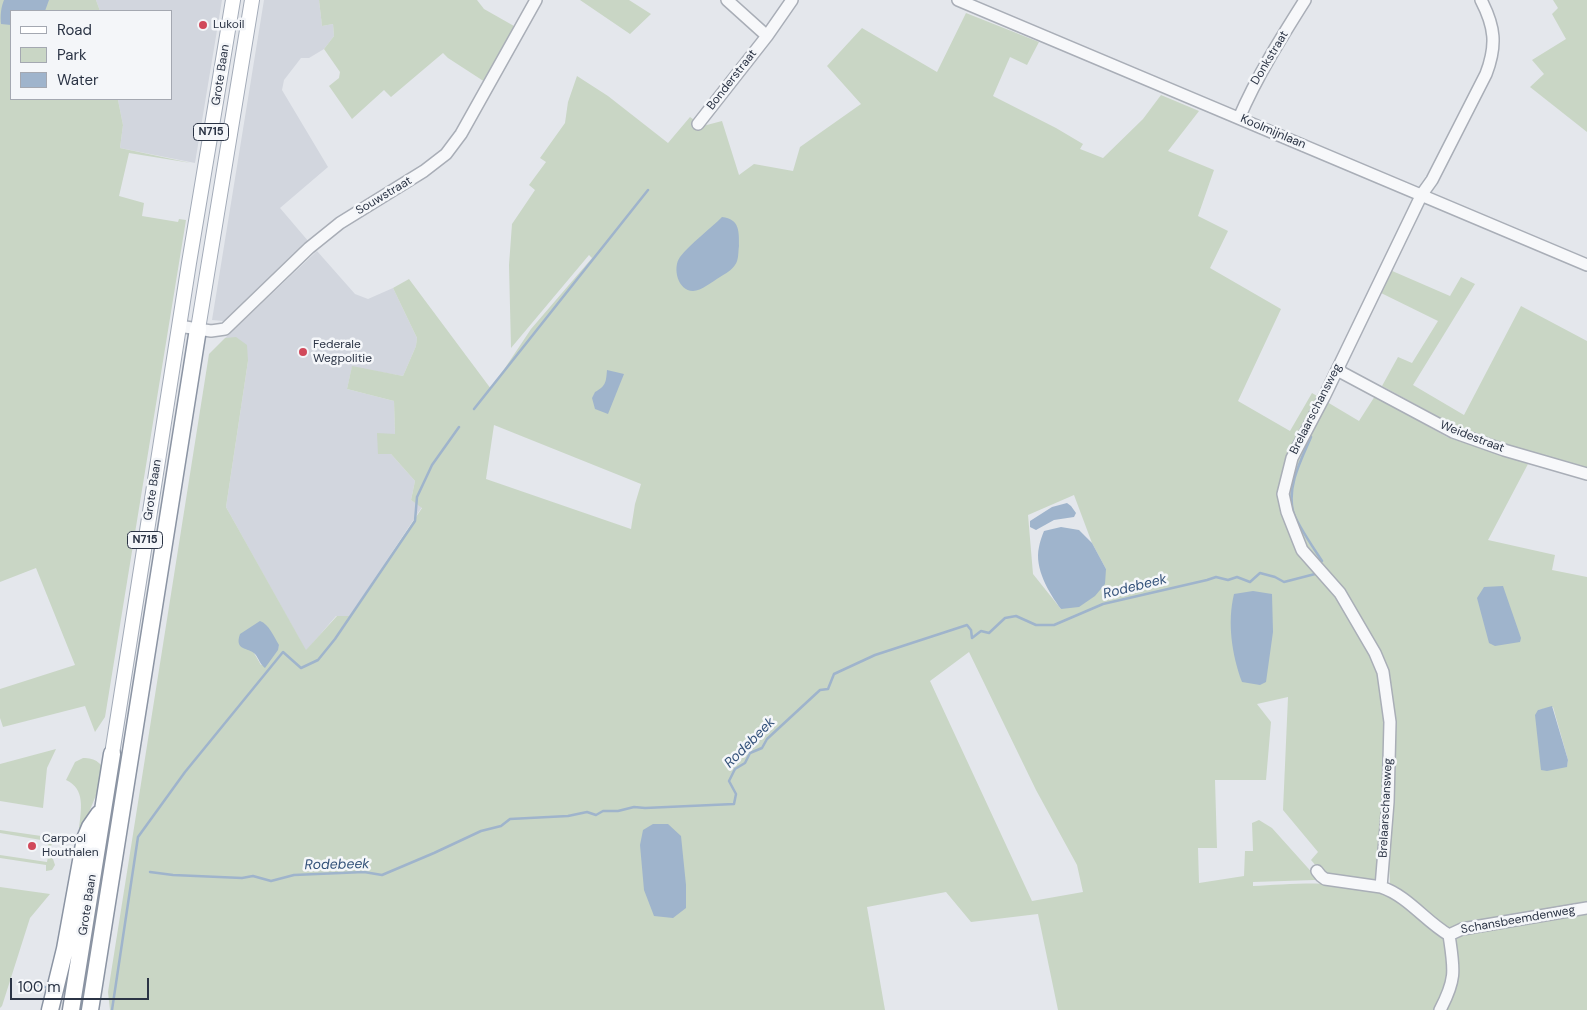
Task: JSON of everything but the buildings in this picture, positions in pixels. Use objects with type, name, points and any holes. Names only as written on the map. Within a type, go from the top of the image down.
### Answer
[{"type":"highway","name":"Grote Baan","points":[[90,1010],[198,329]]},
{"type":"highway","name":"Grote Baan","points":[[71,1010],[112,754]]},
{"type":"highway","points":[[50,1010],[86,839],[90,827],[104,808]]},
{"type":"main road","name":"Grote Baan","points":[[112,754],[233,0]]},
{"type":"main road","name":"Grote Baan","points":[[198,329],[252,0]]},
{"type":"street","name":"Souwstraat","points":[[180,326],[212,331],[226,329],[309,248],[340,223],[424,171],[446,154],[461,134],[536,0]]},
{"type":"street","points":[[727,0],[767,36]]},
{"type":"street","name":"Bonderstraat","points":[[698,124],[767,36],[792,0]]},
{"type":"street","name":"Koolmijnlaan","points":[[958,0],[1587,265]]},
{"type":"street","name":"Donkstraat","points":[[1239,118],[1266,63],[1305,0]]},
{"type":"street","name":"Brelaarschansweg","points":[[1381,887],[1388,802],[1390,722],[1383,672],[1375,653],[1340,593],[1302,550],[1287,512],[1283,494],[1292,458],[1422,194],[1432,180],[1486,74],[1493,56],[1492,27],[1489,14],[1481,0]]},
{"type":"street","name":"Weidestraat","points":[[1337,370],[1453,432],[1504,450],[1587,474]]},
{"type":"street","points":[[1317,871],[1320,876],[1332,880],[1381,887],[1389,890],[1411,904],[1437,928],[1449,934],[1453,960],[1453,978],[1450,991],[1440,1010]]},
{"type":"street","name":"Schansbeemdenweg","points":[[1449,934],[1462,929],[1587,908]]},
{"type":"shaded area","points":[[96,0],[222,0],[195,163],[120,148],[123,125],[118,100],[172,100],[172,10],[100,10]]},
{"type":"shaded area","points":[[264,0],[319,0],[322,26],[333,24],[334,36],[324,49],[309,58],[301,58],[284,80],[282,90],[328,167],[280,208],[309,242],[228,320],[212,320]]},
{"type":"shaded area","points":[[317,251],[355,294],[368,299],[393,288],[417,338],[416,346],[403,376],[352,367],[347,389],[394,401],[395,434],[378,454],[391,454],[415,481],[411,500],[422,507],[350,616],[336,616],[306,651],[226,507],[248,361],[225,338]]},
{"type":"green space","points":[[0,0],[96,0],[100,10],[10,10],[10,100],[118,100],[123,125],[120,148],[191,163],[129,153],[119,196],[144,203],[142,216],[178,222],[179,219],[186,220],[105,717],[95,732],[85,706],[3,727],[0,718],[0,689],[75,665],[36,568],[0,582]]},
{"type":"green space","points":[[319,0],[477,0],[484,9],[514,26],[485,82],[443,53],[391,97],[384,90],[352,119],[329,86],[339,78],[340,72],[324,49],[334,36],[333,24],[322,26]]},
{"type":"green space","points":[[580,0],[629,0],[651,14],[630,34]]},
{"type":"green space","points":[[1553,0],[1587,0],[1587,132],[1530,87],[1544,74],[1532,60],[1566,39],[1552,14],[1558,8]]},
{"type":"green space","points":[[966,13],[1039,42],[1027,65],[1010,57],[993,96],[1083,144],[1080,149],[1103,158],[1143,119],[1161,95],[1199,111],[1168,151],[1214,170],[1198,216],[1228,231],[1210,268],[1281,309],[1238,401],[1290,431],[1312,393],[1359,421],[1375,396],[1447,437],[1528,464],[1488,540],[1555,555],[1552,570],[1587,577],[1587,1010],[1058,1010],[1038,914],[971,922],[946,892],[867,907],[885,1010],[110,1010],[108,992],[209,354],[225,338],[236,337],[247,345],[248,361],[226,507],[306,650],[337,616],[350,616],[422,508],[411,500],[415,481],[391,454],[378,454],[377,433],[395,434],[394,401],[347,389],[352,366],[403,376],[416,346],[417,338],[393,288],[409,279],[491,389],[531,329],[592,258],[589,255],[511,348],[509,265],[512,224],[535,190],[529,185],[546,162],[540,158],[565,123],[568,102],[577,76],[608,96],[668,143],[690,117],[703,126],[722,121],[739,175],[754,164],[793,171],[800,147],[861,104],[827,66],[862,28],[937,72]],"holes":[[[494,425],[641,484],[635,504],[631,529],[486,479]],[[1074,495],[1092,543],[1106,569],[1061,609],[1033,574],[1028,515]],[[1327,584],[1381,657],[1391,684],[1394,712],[1395,766],[1389,863],[1390,883],[1392,887],[1450,931],[1443,939],[1404,905],[1375,890],[1341,884],[1253,886],[1253,882],[1315,880],[1316,877],[1272,828],[1259,820],[1252,823],[1253,851],[1245,851],[1244,876],[1199,883],[1198,848],[1217,848],[1215,780],[1266,780],[1271,722],[1257,704],[1288,697],[1283,810],[1318,852],[1311,860],[1324,875],[1379,882],[1384,799],[1385,749],[1383,714],[1375,666],[1367,646]],[[279,645],[274,654],[261,665],[254,653]],[[969,652],[1036,790],[1077,865],[1083,892],[1032,901],[930,681]],[[1553,707],[1568,760],[1567,766],[1538,710]]]},
{"type":"green space","points":[[1390,270],[1450,296],[1461,277],[1475,284],[1413,385],[1464,415],[1521,306],[1587,341],[1587,470],[1457,427],[1382,386],[1398,357],[1412,363],[1438,321],[1379,292]]},
{"type":"green space","points":[[56,749],[47,768],[43,808],[0,801],[0,764]]},
{"type":"green space","points":[[83,758],[98,762],[104,771],[104,776],[82,829],[79,829],[81,801],[77,789],[66,780],[75,762]]},
{"type":"green space","points":[[0,830],[48,837],[49,832],[54,835],[55,840],[48,847],[47,841],[0,833]]},
{"type":"green space","points":[[0,855],[47,862],[48,856],[53,859],[55,865],[52,870],[46,871],[46,865],[0,858]]},
{"type":"green space","points":[[0,887],[50,894],[30,918],[0,1008]]},
{"type":"water","points":[[4,0],[49,0],[45,10],[10,10],[10,25],[1,24]]},
{"type":"water","points":[[722,217],[732,220],[737,227],[739,246],[736,263],[728,272],[703,288],[696,291],[688,290],[680,283],[678,278],[677,267],[680,257]]},
{"type":"water","points":[[607,370],[624,374],[608,414],[595,409],[592,398],[595,392],[605,383]]},
{"type":"water","points":[[1067,503],[1076,513],[1074,517],[1054,520],[1036,530],[1030,527],[1030,521],[1052,507]]},
{"type":"water","points":[[1061,527],[1079,530],[1092,543],[1106,569],[1105,584],[1095,596],[1079,607],[1061,609],[1047,588],[1041,572],[1038,555],[1044,531]]},
{"type":"water","points":[[1503,586],[1521,638],[1520,642],[1495,646],[1489,643],[1477,598],[1484,587]]},
{"type":"water","points":[[1253,591],[1272,594],[1273,632],[1266,682],[1260,685],[1242,682],[1236,661],[1231,627],[1234,594]]},
{"type":"water","points":[[260,621],[269,628],[279,645],[278,650],[265,668],[255,654],[240,646],[239,643],[240,634]]},
{"type":"water","points":[[1552,706],[1568,760],[1567,767],[1547,771],[1541,770],[1535,715],[1538,710]]},
{"type":"water","points":[[653,824],[668,824],[681,836],[686,885],[686,908],[673,918],[654,916],[644,890],[640,845],[643,830]]},
{"type":"waterway","points":[[474,409],[648,190]]},
{"type":"waterway","points":[[112,1010],[138,837],[185,772],[283,652],[301,668],[318,660],[335,639],[415,521],[417,497],[432,465],[459,427]]},
{"type":"waterway","points":[[1311,437],[1293,483],[1292,502],[1293,511],[1298,522],[1322,561]]},
{"type":"waterway","name":"Rodebeek","points":[[150,872],[242,878],[253,876],[271,881],[294,875],[364,872],[382,875],[481,831],[501,826],[510,819],[568,816],[587,812],[596,815],[603,811],[618,811],[634,807],[734,804],[736,794],[729,781],[735,769],[745,763],[750,753],[762,748],[767,739],[820,690],[828,689],[834,674],[875,655],[967,625],[971,630],[972,638],[981,631],[989,633],[1005,618],[1016,616],[1036,625],[1054,625],[1103,604],[1216,577],[1228,580],[1237,577],[1250,582],[1260,573],[1275,577],[1284,582],[1315,574]]},
{"type":"waterway","points":[[28,990],[32,983],[45,987]]},
{"type":"place","name":"Lukoil","points":[[203,25]]},
{"type":"place","name":"Federale Wegpolitie","points":[[303,352]]},
{"type":"place","name":"Carpool Houthalen","points":[[32,846]]}]
